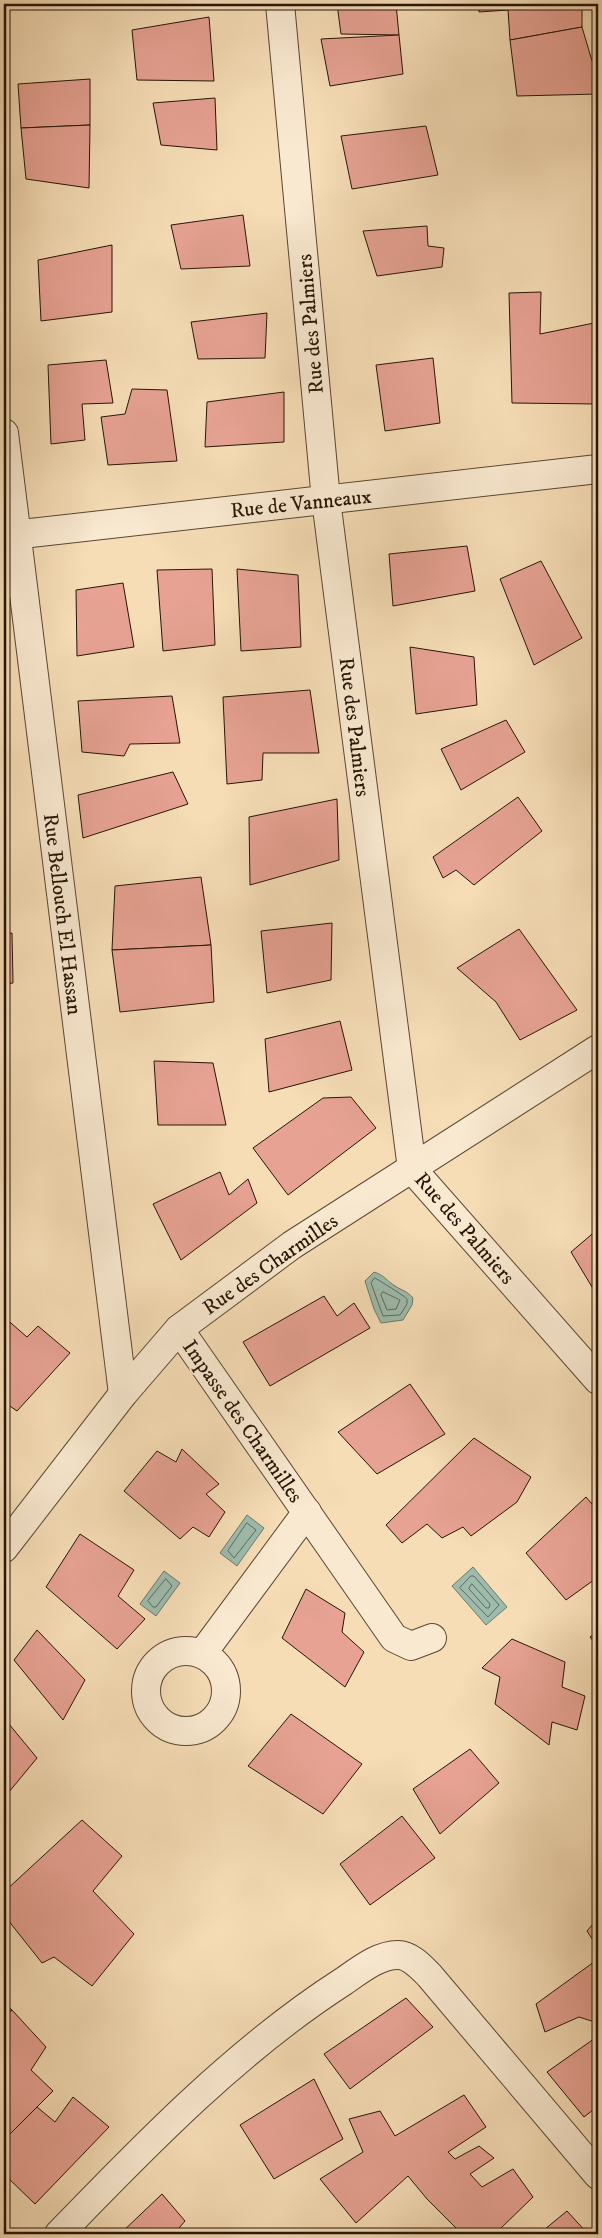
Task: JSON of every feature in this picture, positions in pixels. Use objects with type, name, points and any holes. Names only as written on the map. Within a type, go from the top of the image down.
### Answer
[{"type":"street","name":"Rue des Palmiers","points":[[280,4],[326,500],[412,1169],[598,1380]]},
{"type":"street","name":"Rue Bellouch El Hassan","points":[[4,432],[9,535],[124,1394]]},
{"type":"street","name":"Rue de Vanneaux","points":[[9,535],[598,469]]},
{"type":"street","name":"Rue des Charmilles","points":[[4,1548],[124,1394],[179,1329],[292,1245],[598,1049]]},
{"type":"street","name":"Impasse des Charmilles","points":[[179,1329],[394,1638],[411,1646],[432,1638]]},
{"type":"street","name":"Impasse des Charmilles","points":[[202,1654],[307,1512]]},
{"type":"street","points":[[59,2234],[133,2158],[230,2068],[334,1987],[376,1960],[400,1955],[412,1960],[429,1974],[598,2175]]},
{"type":"water","points":[[374,1272],[383,1276],[413,1298],[412,1305],[403,1320],[381,1323],[374,1309],[365,1281]]},
{"type":"water","points":[[247,1515],[264,1528],[237,1566],[220,1553]]},
{"type":"water","points":[[473,1567],[507,1607],[486,1625],[452,1586]]},
{"type":"water","points":[[164,1571],[180,1583],[156,1616],[140,1604]]},
{"type":"building","points":[[11,4],[59,4],[12,7]]},
{"type":"building","points":[[337,4],[396,4],[399,35],[341,34]]},
{"type":"building","points":[[479,4],[582,4],[582,27],[510,40],[508,10],[479,12]]},
{"type":"building","points":[[209,17],[214,81],[137,80],[132,30]]},
{"type":"building","points":[[582,27],[592,61],[598,59],[598,94],[517,96],[510,40]]},
{"type":"building","points":[[399,35],[403,74],[330,86],[321,39]]},
{"type":"building","points":[[90,79],[90,125],[21,128],[18,84]]},
{"type":"building","points":[[215,98],[217,150],[161,145],[153,103]]},
{"type":"building","points":[[90,125],[89,188],[26,179],[21,128]]},
{"type":"building","points":[[426,126],[438,175],[352,189],[341,136]]},
{"type":"building","points":[[243,215],[250,266],[181,269],[171,225]]},
{"type":"building","points":[[427,226],[428,246],[444,248],[442,267],[377,276],[363,231]]},
{"type":"building","points":[[112,245],[112,312],[41,321],[38,260]]},
{"type":"building","points":[[541,292],[540,334],[594,323],[598,404],[512,403],[509,293]]},
{"type":"building","points":[[267,313],[265,358],[198,359],[191,322]]},
{"type":"building","points":[[433,358],[440,423],[385,431],[376,365]]},
{"type":"building","points":[[106,360],[113,403],[82,404],[85,440],[51,444],[48,365]]},
{"type":"building","points":[[132,389],[167,390],[177,461],[108,465],[101,417],[125,414]]},
{"type":"building","points":[[284,392],[284,442],[205,447],[207,402]]},
{"type":"building","points":[[467,546],[475,591],[393,606],[389,554]]},
{"type":"building","points":[[541,561],[582,638],[534,665],[500,579]]},
{"type":"building","points":[[212,569],[215,645],[163,651],[157,570]]},
{"type":"building","points":[[237,569],[298,575],[301,647],[241,651]]},
{"type":"building","points":[[123,583],[134,647],[77,656],[76,590]]},
{"type":"building","points":[[410,647],[474,657],[477,705],[416,714]]},
{"type":"building","points":[[310,690],[319,753],[263,753],[262,780],[227,784],[223,697]]},
{"type":"building","points":[[172,696],[180,743],[130,744],[124,756],[82,752],[78,701]]},
{"type":"building","points":[[506,720],[525,752],[461,790],[441,749]]},
{"type":"building","points":[[173,772],[188,804],[83,838],[78,795]]},
{"type":"building","points":[[518,797],[542,831],[474,885],[456,870],[443,878],[433,857]]},
{"type":"building","points":[[337,799],[339,860],[250,885],[249,817]]},
{"type":"building","points":[[201,877],[211,945],[112,950],[115,886]]},
{"type":"building","points":[[598,900],[598,912],[592,904]]},
{"type":"building","points":[[332,923],[331,980],[267,993],[261,931]]},
{"type":"building","points":[[519,929],[577,1010],[520,1040],[496,1002],[457,968]]},
{"type":"building","points":[[12,933],[13,983],[4,984],[4,934]]},
{"type":"building","points":[[211,945],[214,1002],[120,1012],[112,950]]},
{"type":"building","points":[[340,1021],[352,1070],[269,1092],[265,1039]]},
{"type":"building","points":[[154,1061],[213,1063],[226,1125],[158,1125]]},
{"type":"building","points":[[351,1097],[376,1128],[288,1195],[253,1148],[323,1098]]},
{"type":"building","points":[[220,1172],[229,1195],[248,1179],[257,1203],[181,1260],[153,1204]]},
{"type":"building","points":[[598,1229],[598,1297],[571,1252]]},
{"type":"building","points":[[324,1296],[337,1316],[354,1303],[370,1328],[270,1386],[243,1342]]},
{"type":"building","points":[[4,1317],[27,1337],[38,1326],[70,1353],[17,1411],[4,1402]]},
{"type":"building","points":[[410,1384],[445,1434],[377,1474],[338,1432]]},
{"type":"building","points":[[474,1438],[531,1477],[517,1502],[471,1536],[463,1527],[442,1538],[427,1524],[402,1543],[386,1525]]},
{"type":"building","points":[[182,1449],[219,1484],[206,1494],[225,1512],[209,1537],[193,1527],[180,1539],[124,1491],[157,1451],[176,1462]]},
{"type":"building","points":[[586,1497],[598,1511],[598,1577],[566,1600],[526,1553]]},
{"type":"building","points":[[80,1534],[134,1570],[118,1596],[145,1619],[117,1649],[46,1587]]},
{"type":"building","points":[[306,1589],[345,1613],[342,1632],[364,1652],[345,1687],[282,1638]]},
{"type":"building","points":[[37,1630],[85,1680],[63,1720],[14,1660]]},
{"type":"building","points":[[598,1631],[598,1647],[590,1637]]},
{"type":"building","points":[[512,1639],[565,1662],[562,1687],[585,1696],[577,1730],[552,1722],[549,1745],[495,1704],[500,1677],[482,1668]]},
{"type":"building","points":[[291,1714],[362,1764],[323,1814],[248,1766]]},
{"type":"building","points":[[4,1718],[37,1758],[4,1798]]},
{"type":"building","points":[[470,1749],[499,1783],[440,1834],[413,1789]]},
{"type":"building","points":[[402,1816],[435,1858],[370,1905],[340,1864]]},
{"type":"building","points":[[82,1820],[122,1856],[93,1891],[134,1934],[92,1986],[54,1957],[42,1963],[4,1915],[4,1892]]},
{"type":"building","points":[[598,1918],[598,1948],[587,1931]]},
{"type":"building","points":[[598,1959],[598,2023],[579,2017],[545,2032],[536,2004]]},
{"type":"building","points":[[406,1998],[433,2027],[350,2089],[324,2054]]},
{"type":"building","points":[[4,2003],[12,2010],[4,2016]]},
{"type":"building","points":[[12,2010],[46,2047],[31,2070],[53,2091],[4,2140],[4,2016]]},
{"type":"building","points":[[598,2036],[598,2106],[584,2117],[547,2072]]},
{"type":"building","points":[[314,2079],[343,2139],[274,2179],[240,2125]]},
{"type":"building","points":[[464,2095],[486,2127],[448,2152],[455,2159],[479,2146],[494,2158],[470,2174],[482,2187],[513,2169],[533,2197],[500,2229],[502,2234],[462,2234],[427,2199],[408,2176],[356,2223],[320,2179],[363,2152],[349,2119],[380,2111],[395,2136]]},
{"type":"building","points":[[73,2097],[109,2127],[35,2204],[4,2174],[4,2140],[37,2107],[55,2122]]},
{"type":"building","points":[[162,2194],[185,2221],[174,2234],[120,2234]]},
{"type":"building","points":[[567,2211],[588,2234],[539,2234]]}]
